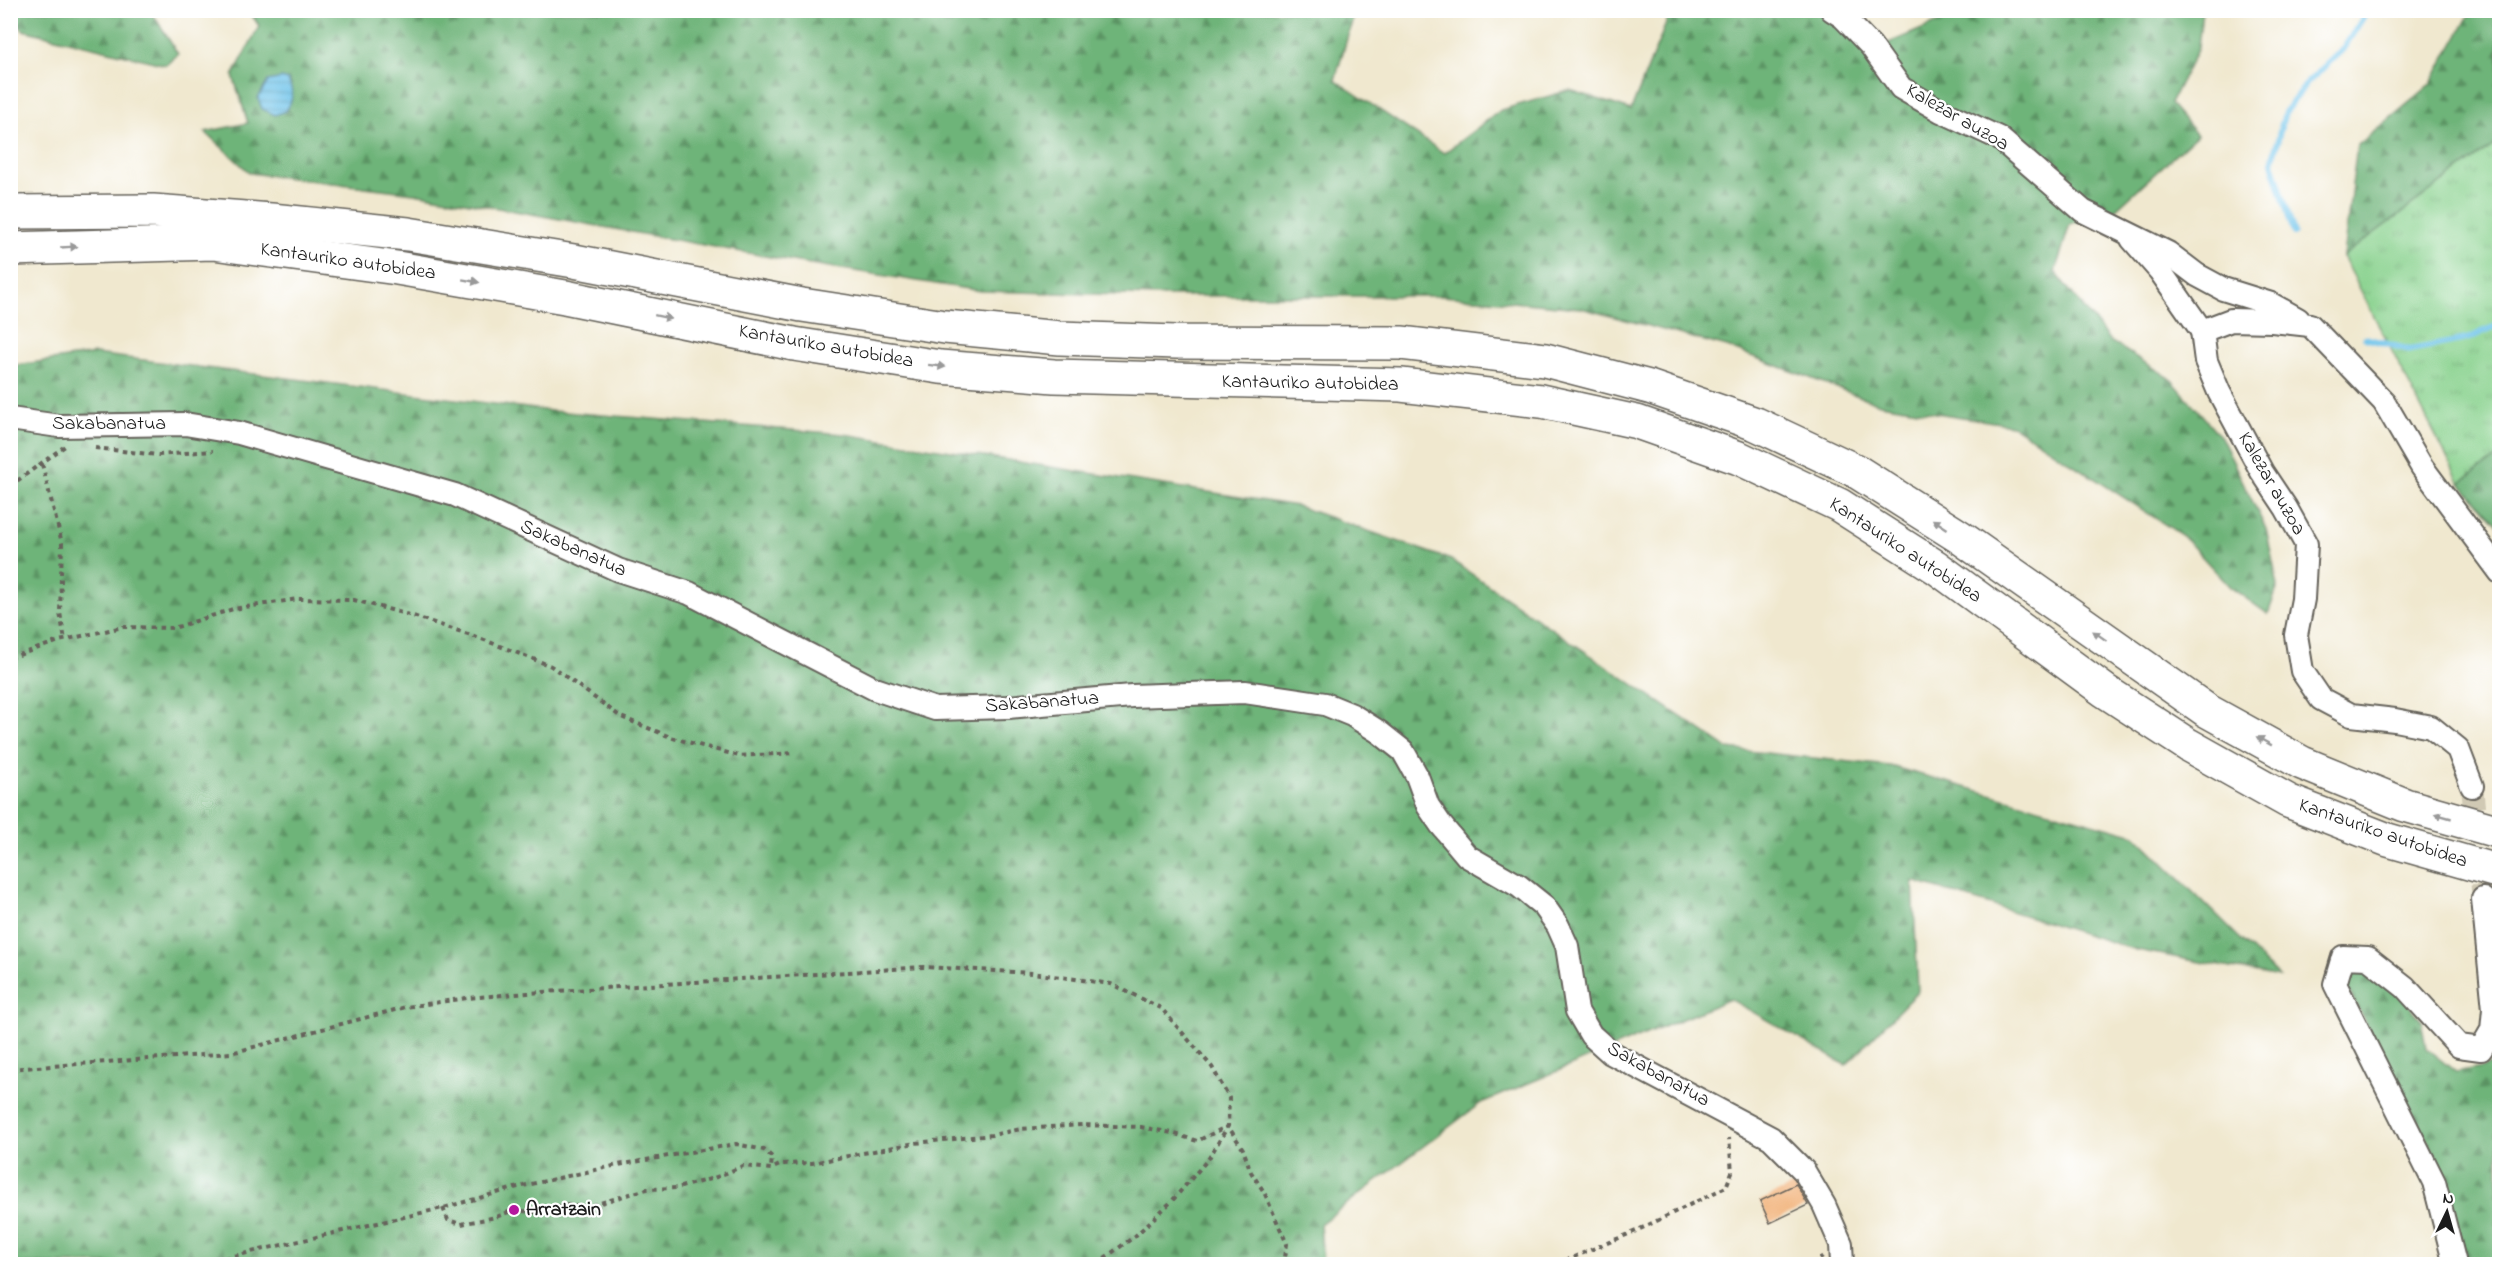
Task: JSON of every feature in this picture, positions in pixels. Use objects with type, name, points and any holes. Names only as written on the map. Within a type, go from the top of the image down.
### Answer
[{"type":"highway","name":"Kantauriko autobidea","points":[[10,212],[153,211],[408,234],[574,261],[802,305],[945,327],[1060,338],[1176,342],[1401,343],[1556,363],[1649,387],[1756,424],[1856,471],[1960,537],[2216,715],[2302,763],[2394,801],[2499,832]]},
{"type":"highway","name":"Kantauriko autobidea","points":[[10,249],[213,243],[397,268],[565,297],[794,344],[940,367],[1054,376],[1401,385],[1541,401],[1637,422],[1739,459],[1839,505],[1936,567],[2115,697],[2188,746],[2288,801],[2388,840],[2499,872]]},
{"type":"street","name":"Kalezar auzoa","points":[[1832,10],[1871,46],[1900,88],[1941,111],[1999,138],[2083,211],[2168,253],[2197,275],[2229,292],[2271,304],[2310,325],[2384,402],[2422,467],[2499,572]]},
{"type":"street","name":"Kalezar auzoa","points":[[2125,231],[2160,271],[2202,331],[2206,361],[2219,392],[2262,472],[2306,544],[2303,598],[2296,635],[2302,670],[2321,699],[2351,715],[2431,727],[2458,748],[2472,786]]},
{"type":"street","points":[[2202,331],[2231,320],[2310,325]]},
{"type":"street","name":"Sakabanatua","points":[[10,419],[59,426],[184,424],[239,433],[455,495],[618,570],[689,593],[875,689],[935,709],[1028,706],[1132,696],[1245,692],[1284,696],[1325,704],[1343,711],[1379,732],[1403,751],[1417,776],[1428,806],[1440,825],[1467,856],[1520,886],[1544,906],[1558,926],[1567,946],[1578,1011],[1591,1035],[1611,1053],[1771,1138],[1804,1171],[1824,1205],[1841,1244],[1842,1264]]},
{"type":"street","points":[[2455,1264],[2433,1182],[2335,984],[2343,957],[2368,958],[2405,987],[2459,1046],[2481,1049],[2492,1030],[2494,1009],[2483,899]]},
{"type":"path","points":[[10,486],[70,443]]},
{"type":"path","points":[[92,447],[158,455],[223,450]]},
{"type":"path","points":[[42,464],[62,543],[60,613],[66,640]]},
{"type":"path","points":[[10,658],[66,640],[123,627],[174,628],[233,609],[298,599],[354,600],[464,633],[551,666],[621,717],[673,738],[739,756],[794,753]]},
{"type":"path","points":[[10,1069],[231,1053],[406,1007],[467,998],[924,967],[1032,973],[1111,984],[1161,1008],[1212,1067],[1228,1098],[1228,1126],[1209,1158],[1172,1201],[1134,1237],[1096,1264]]},
{"type":"path","points":[[1557,1264],[1636,1231],[1726,1188],[1732,1172],[1725,1112]]},
{"type":"path","points":[[443,1208],[448,1220],[461,1224],[496,1217],[514,1210],[541,1213],[563,1205],[587,1207],[647,1189],[677,1188],[714,1178],[744,1166],[771,1169],[782,1164],[812,1163],[915,1143],[992,1136],[1021,1129],[1082,1125],[1141,1127],[1197,1141],[1228,1126]]},
{"type":"path","points":[[1228,1126],[1243,1149],[1251,1172],[1264,1192],[1287,1244],[1284,1264]]},
{"type":"path","points":[[199,1264],[443,1208],[569,1175],[736,1144],[764,1150],[772,1157],[771,1169]]},
{"type":"green space","points":[[11,10],[151,11],[178,54],[166,65],[23,30],[10,13]]},
{"type":"green space","points":[[2472,10],[2499,11],[2499,141],[2343,256],[2357,146],[2430,85]]},
{"type":"green space","points":[[249,11],[1355,11],[1335,80],[1444,153],[1501,110],[1570,90],[1631,110],[1671,11],[1848,11],[1884,45],[1964,11],[2202,11],[2198,48],[2170,104],[2197,135],[2115,210],[2070,224],[2055,272],[2110,341],[2170,378],[2221,437],[2266,529],[2278,586],[2268,614],[2230,587],[2183,536],[2012,425],[1880,404],[1727,347],[1581,308],[1442,296],[1158,296],[980,291],[798,262],[414,193],[250,173],[205,132],[248,123],[233,76],[259,26]]},
{"type":"green space","points":[[2499,141],[2499,456],[2460,483],[2343,256]]},
{"type":"green space","points":[[95,354],[552,411],[844,434],[1297,506],[1451,560],[1728,749],[1890,766],[2135,835],[2279,977],[2137,950],[1913,881],[1918,991],[1846,1065],[1730,999],[1481,1103],[1320,1224],[1323,1264],[11,1264],[10,366]]},
{"type":"green space","points":[[2499,456],[2499,526],[2460,483]]},
{"type":"green space","points":[[2364,965],[2396,987],[2421,1020],[2426,1048],[2456,1072],[2496,1064],[2499,1051],[2499,1264],[2467,1264],[2438,1160],[2346,986],[2348,968]]},
{"type":"water","points":[[282,78],[288,80],[292,93],[291,100],[286,111],[275,115],[262,109],[258,98],[268,81]]},
{"type":"building","points":[[1796,1184],[1808,1205],[1770,1223],[1760,1201]]},
{"type":"waterway","points":[[2294,233],[2272,162],[2285,112],[2306,84],[2343,49],[2368,10]]},
{"type":"waterway","points":[[2365,338],[2410,350],[2467,339],[2500,324]]},
{"type":"tunnel","points":[[2472,786],[2483,899]]},
{"type":"place","name":"Arratzain","points":[[514,1210]]}]
